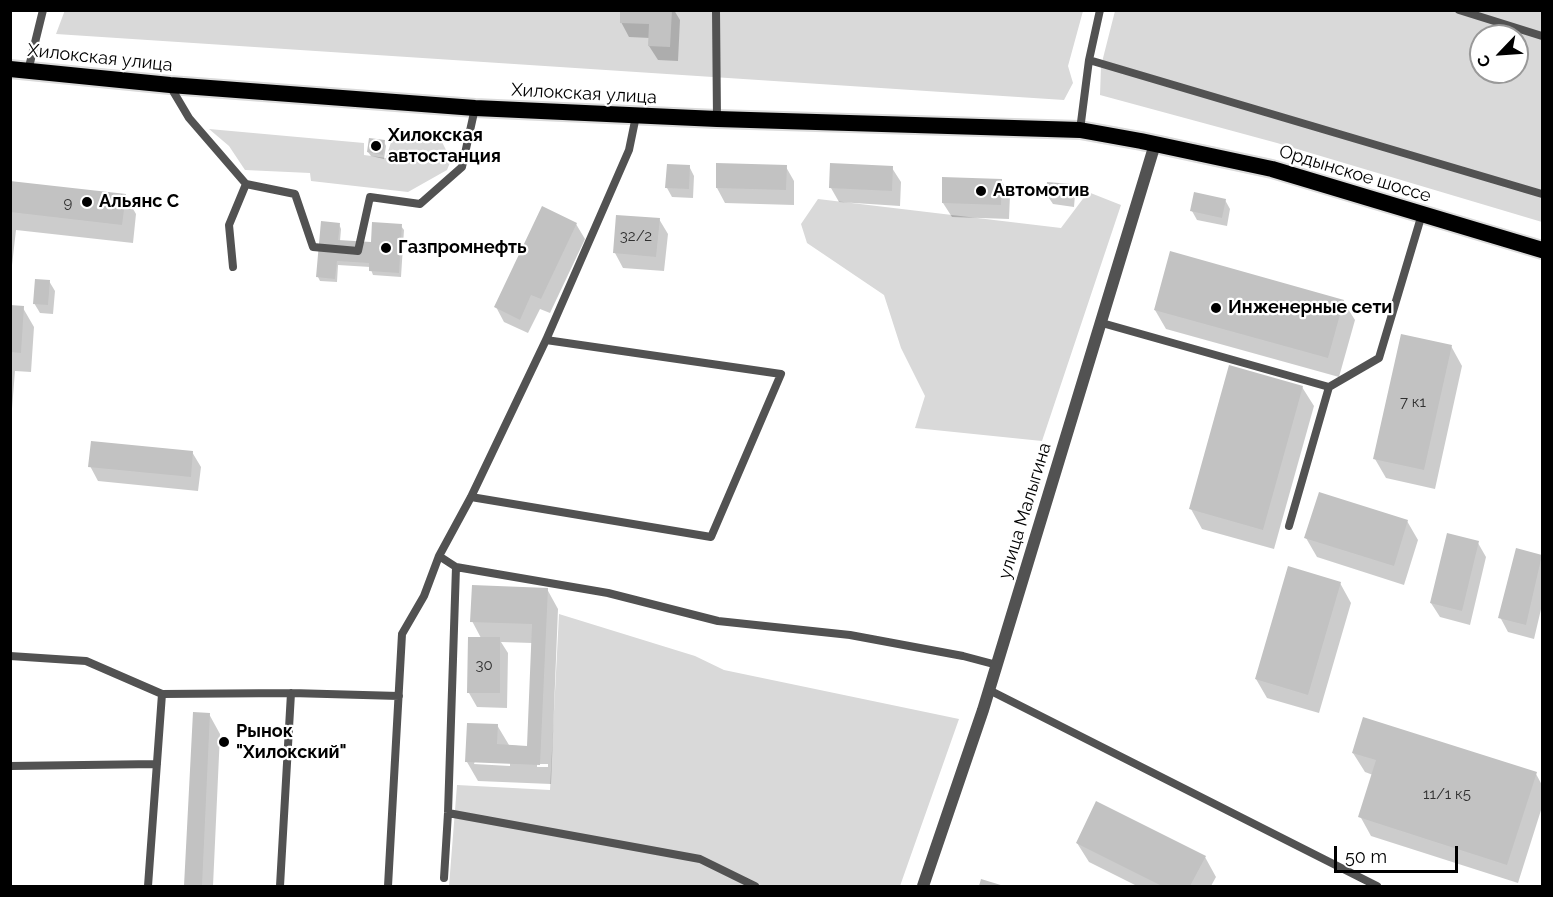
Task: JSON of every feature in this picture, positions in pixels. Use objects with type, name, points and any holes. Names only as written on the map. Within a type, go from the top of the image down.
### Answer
[{"type":"highway","name":"Хилокская улица","points":[[10,69],[170,85],[475,108],[717,119],[1080,130],[1155,144]]},
{"type":"highway","name":"Ордынское шоссе","points":[[1155,144],[1272,169],[1542,250]]},
{"type":"street","name":"улица Малыгина","points":[[923,886],[997,665],[1155,144]]},
{"type":"lane","points":[[28,71],[43,10]]},
{"type":"lane","points":[[716,10],[717,119]]},
{"type":"lane","points":[[1080,130],[1089,60],[1100,10]]},
{"type":"lane","points":[[1459,10],[1542,36]]},
{"type":"lane","points":[[1089,60],[1542,194]]},
{"type":"lane","points":[[170,85],[189,118],[246,184],[295,194],[313,247],[358,252],[370,197],[420,204],[462,167],[475,108]]},
{"type":"lane","points":[[388,886],[402,634],[424,596],[439,556],[471,497],[546,340],[628,150],[636,116]]},
{"type":"lane","points":[[232,267],[229,225],[246,184]]},
{"type":"lane","points":[[1289,526],[1329,387],[1379,358],[1422,214]]},
{"type":"lane","points":[[1101,323],[1329,387]]},
{"type":"lane","points":[[471,497],[711,537],[781,374],[546,340]]},
{"type":"lane","points":[[439,556],[456,567],[608,593],[718,621],[850,635],[997,665]]},
{"type":"lane","points":[[444,878],[456,567]]},
{"type":"lane","points":[[10,656],[86,661],[162,694],[291,693],[399,696]]},
{"type":"lane","points":[[989,690],[1377,886]]},
{"type":"lane","points":[[280,886],[291,693]]},
{"type":"lane","points":[[148,886],[162,694]]},
{"type":"lane","points":[[10,766],[157,764]]},
{"type":"lane","points":[[448,813],[700,859],[756,886]]},
{"type":"shaded area","points":[[65,10],[1083,11],[1068,66],[1073,83],[1064,100],[56,34]]},
{"type":"shaded area","points":[[1115,11],[1542,11],[1542,222],[1277,143],[1100,95],[1101,66]]},
{"type":"shaded area","points":[[209,129],[364,143],[364,155],[386,158],[392,139],[442,142],[451,160],[447,170],[408,192],[311,181],[310,173],[245,170],[229,146]]},
{"type":"shaded area","points":[[1088,192],[1121,205],[1042,441],[915,428],[925,396],[901,348],[884,295],[807,243],[801,224],[818,199],[1061,228]]},
{"type":"shaded area","points":[[559,614],[695,656],[724,670],[959,719],[900,886],[449,886],[457,785],[550,790]]},
{"type":"building","points":[[620,10],[672,10],[670,47],[648,46],[649,24],[620,23]]},
{"type":"building","name":"Хилокская автостанция","points":[[369,138],[385,140],[383,155],[367,152]]},
{"type":"building","points":[[716,163],[787,165],[786,190],[716,188]]},
{"type":"building","points":[[830,163],[893,166],[892,191],[829,188]]},
{"type":"building","points":[[667,164],[690,165],[689,189],[665,188]]},
{"type":"building","points":[[942,177],[1002,179],[1001,205],[942,203]]},
{"type":"building","points":[[10,181],[126,194],[122,225],[10,212]]},
{"type":"building","points":[[1047,182],[1071,184],[1069,198],[1046,195]]},
{"type":"building","points":[[1194,192],[1226,199],[1222,218],[1190,211]]},
{"type":"building","points":[[542,206],[577,223],[541,299],[531,295],[520,320],[494,307]]},
{"type":"building","points":[[616,215],[660,218],[656,257],[613,253]]},
{"type":"building","points":[[321,221],[340,223],[338,240],[371,242],[372,222],[402,224],[399,273],[369,271],[369,263],[337,261],[335,279],[316,277]]},
{"type":"building","points":[[1170,251],[1344,300],[1328,358],[1154,310]]},
{"type":"building","points":[[35,279],[50,280],[48,305],[33,304]]},
{"type":"building","points":[[10,305],[24,306],[21,353],[10,352]]},
{"type":"building","points":[[1401,334],[1452,345],[1424,470],[1373,459]]},
{"type":"building","points":[[1229,365],[1303,386],[1263,530],[1189,509]]},
{"type":"building","points":[[91,441],[193,451],[191,477],[88,467]]},
{"type":"building","points":[[1319,492],[1408,520],[1394,566],[1304,538]]},
{"type":"building","points":[[1447,533],[1479,541],[1462,611],[1430,603]]},
{"type":"building","points":[[1516,548],[1542,555],[1526,625],[1498,618]]},
{"type":"building","points":[[1288,566],[1341,582],[1308,695],[1255,679]]},
{"type":"building","points":[[472,585],[548,588],[540,765],[465,762],[467,723],[498,724],[497,744],[527,746],[532,624],[470,622]]},
{"type":"building","points":[[468,637],[500,637],[500,693],[467,693]]},
{"type":"building","points":[[193,712],[210,713],[202,886],[184,886]]},
{"type":"building","points":[[1363,717],[1537,772],[1507,865],[1358,817],[1376,760],[1352,753]]},
{"type":"building","points":[[1096,801],[1206,856],[1190,886],[1162,886],[1076,843]]},
{"type":"building","points":[[981,879],[1004,886],[979,886]]},
{"type":"place","name":"Хилокская автостанция","points":[[376,146]]},
{"type":"place","name":"Автомотив","points":[[981,191]]},
{"type":"place","name":"Альянс С","points":[[87,202]]},
{"type":"place","name":"Газпромнефть","points":[[386,248]]},
{"type":"place","name":"Инженерные сети","points":[[1216,308]]},
{"type":"place","name":"Рынок \"Хилокский\"","points":[[224,742]]}]
